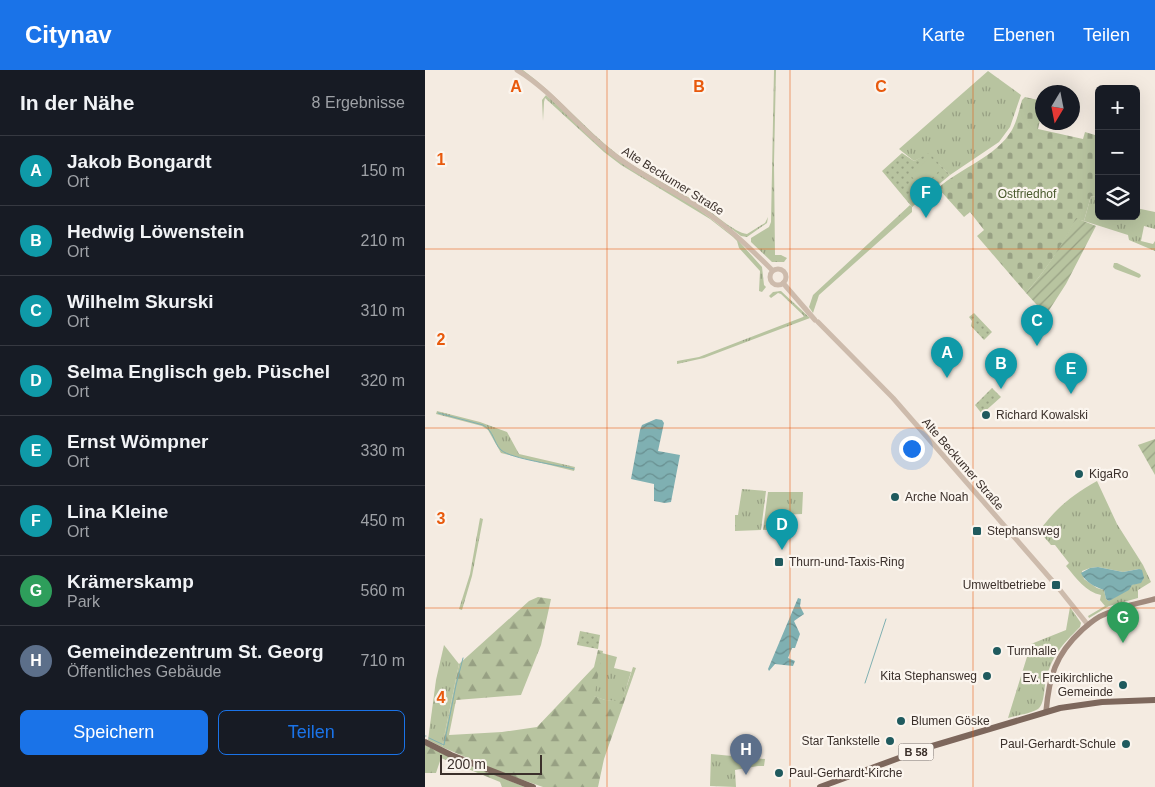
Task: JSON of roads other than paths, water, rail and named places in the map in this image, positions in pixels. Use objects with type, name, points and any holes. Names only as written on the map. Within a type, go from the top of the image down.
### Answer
[{"type":"main road","points":[[1046,712],[1050,682],[1058,659],[1072,640],[1101,616],[1155,599]]},
{"type":"main road","name":"B 58","points":[[820,787],[929,748],[1046,712],[1102,702],[1155,700]]},
{"type":"main road","points":[[425,742],[483,768],[533,787]]},
{"type":"street","name":"Alte Beckumer Straße","points":[[517,70],[543,90],[608,151],[629,166],[699,207],[730,230],[772,270]]},
{"type":"street","name":"Alte Beckumer Straße","points":[[780,269],[784,272],[786,276],[783,283],[777,285],[771,281],[769,276],[772,270],[780,269]]},
{"type":"street","name":"Alte Beckumer Straße","points":[[783,283],[817,321],[893,398],[1053,580],[1088,625]]},
{"type":"water","points":[[656,419],[662,420],[664,423],[658,451],[680,455],[671,502],[665,503],[654,501],[654,484],[631,479],[642,425]]},
{"type":"water","points":[[1098,567],[1123,572],[1139,569],[1142,570],[1144,578],[1141,583],[1132,585],[1129,590],[1109,601],[1106,599],[1104,590],[1091,584],[1081,573],[1090,568]]},
{"type":"water","points":[[798,598],[801,599],[800,606],[804,614],[794,621],[800,634],[795,648],[792,648],[788,658],[795,661],[793,666],[775,664],[769,671],[768,669]]},
{"type":"waterway","points":[[438,413],[487,427],[498,447],[506,453],[574,469]]},
{"type":"waterway","points":[[865,683],[886,619]]},
{"type":"waterway","points":[[429,738],[444,745],[463,658]]},
{"type":"place","name":"Lina Kleine","points":[[926,218]]},
{"type":"place","name":"Wilhelm Skurski","points":[[1037,346]]},
{"type":"place","name":"Jakob Bongardt","points":[[947,378]]},
{"type":"place","name":"Hedwig Löwenstein","points":[[1001,389]]},
{"type":"place","name":"Ernst Wömpner","points":[[1071,394]]},
{"type":"place","name":"Richard Kowalski","points":[[986,415]]},
{"type":"place","name":"KigaRo","points":[[1079,474]]},
{"type":"place","name":"Arche Noah","points":[[895,497]]},
{"type":"place","name":"Stephansweg","points":[[977,531]]},
{"type":"place","name":"Selma Englisch geb. Püschel","points":[[782,550]]},
{"type":"place","name":"Thurn-und-Taxis-Ring","points":[[779,562]]},
{"type":"place","name":"Umweltbetriebe","points":[[1056,585]]},
{"type":"place","name":"Krämerskamp","points":[[1123,643]]},
{"type":"place","name":"Turnhalle","points":[[997,651]]},
{"type":"place","name":"Kita Stephansweg","points":[[987,676]]},
{"type":"place","name":"Ev. Freikirchliche Gemeinde","points":[[1123,685]]},
{"type":"place","name":"Blumen Göske","points":[[901,721]]},
{"type":"place","name":"Star Tankstelle","points":[[890,741]]},
{"type":"place","name":"Paul-Gerhardt-Schule","points":[[1126,744]]},
{"type":"place","name":"Paul-Gerhardt-Kirche","points":[[779,773]]},
{"type":"place","name":"Gemeindezentrum St. Georg","points":[[746,775]]},
{"type":"park label","name":"Ostfriedhof","points":[[1027,194]]}]
